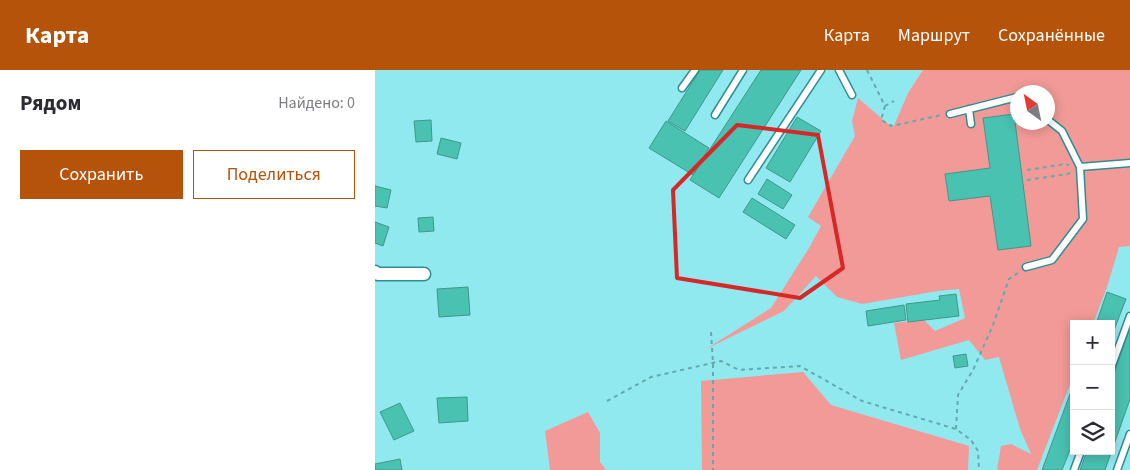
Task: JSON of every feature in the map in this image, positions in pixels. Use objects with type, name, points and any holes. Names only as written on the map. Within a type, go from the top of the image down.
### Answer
[{"type":"street","points":[[375,272],[378,274],[424,274]]},
{"type":"lane","points":[[683,88],[695,70]]},
{"type":"lane","points":[[715,115],[743,70]]},
{"type":"lane","points":[[748,180],[821,70]]},
{"type":"lane","points":[[839,70],[852,94]]},
{"type":"lane","points":[[950,114],[1010,99]]},
{"type":"lane","points":[[969,109],[971,124]]},
{"type":"lane","points":[[1026,268],[1052,260],[1083,219],[1080,167],[1062,131],[1055,125]]},
{"type":"lane","points":[[1080,167],[1130,163]]},
{"type":"lane","points":[[1112,365],[1130,316]]},
{"type":"lane","points":[[1117,470],[1130,434]]},
{"type":"lane","points":[[1074,470],[1080,455]]},
{"type":"path","points":[[867,70],[885,106],[881,120],[892,126],[950,114]]},
{"type":"path","points":[[885,106],[894,101]]},
{"type":"path","points":[[1027,170],[1065,164]]},
{"type":"path","points":[[1027,180],[1068,174]]},
{"type":"path","points":[[956,429],[958,396],[973,370],[993,326],[1009,279],[1026,268]]},
{"type":"path","points":[[711,332],[713,363],[713,470]]},
{"type":"path","points":[[607,401],[651,377],[721,361],[739,370],[800,366],[861,401],[956,429],[971,440],[978,451],[979,470]]},
{"type":"highlighted area","points":[[737,125],[818,135],[843,268],[800,298],[677,278],[673,190]]},
{"type":"shaded area","points":[[923,70],[1130,70],[1130,246],[1119,247],[1095,320],[1070,320],[1070,384],[1037,470],[997,470],[1001,446],[1011,444],[1031,454],[1020,429],[999,357],[985,360],[969,340],[901,360],[894,323],[924,320],[935,331],[965,318],[959,289],[862,304],[837,297],[816,276],[784,311],[706,349],[771,308],[809,248],[821,226],[808,217],[855,136],[852,121],[858,98],[893,128],[908,93]]},
{"type":"shaded area","points":[[803,372],[831,405],[969,446],[968,470],[702,470],[701,381]]},
{"type":"shaded area","points":[[588,412],[600,433],[600,462],[606,470],[550,470],[545,431]]},
{"type":"building","points":[[700,70],[723,70],[685,131],[668,121]]},
{"type":"building","points":[[761,70],[801,70],[719,198],[690,180]]},
{"type":"building","points":[[1010,115],[1010,130],[1016,130],[1031,246],[998,250],[990,196],[949,201],[945,174],[990,168],[983,118]]},
{"type":"building","points":[[797,117],[821,131],[790,182],[766,168]]},
{"type":"building","points":[[431,120],[432,141],[416,142],[414,121]]},
{"type":"building","points":[[666,121],[709,148],[693,175],[649,148]]},
{"type":"building","points":[[441,138],[461,143],[457,159],[437,154]]},
{"type":"building","points":[[767,179],[792,195],[783,209],[758,194]]},
{"type":"building","points":[[375,186],[391,190],[387,208],[375,206]]},
{"type":"building","points":[[752,198],[795,225],[786,239],[743,212]]},
{"type":"building","points":[[433,217],[434,231],[419,232],[418,218]]},
{"type":"building","points":[[375,222],[389,227],[383,246],[375,243]]},
{"type":"building","points":[[468,287],[470,315],[439,317],[437,289]]},
{"type":"building","points":[[1107,292],[1126,299],[1115,328],[1115,320],[1097,320]]},
{"type":"building","points":[[956,294],[959,316],[908,322],[906,304],[940,300],[939,296]]},
{"type":"building","points":[[904,305],[906,320],[868,326],[866,311]]},
{"type":"building","points":[[1130,328],[1130,399],[1115,442],[1115,410],[1115,371]]},
{"type":"building","points":[[966,354],[968,366],[955,368],[953,356]]},
{"type":"building","points":[[1070,394],[1070,450],[1062,470],[1042,470]]},
{"type":"building","points":[[467,397],[468,421],[439,423],[437,398]]},
{"type":"building","points":[[400,403],[414,431],[394,440],[380,412]]},
{"type":"building","points":[[1086,455],[1110,455],[1105,470],[1080,470]]},
{"type":"building","points":[[400,459],[402,470],[375,470],[375,464]]}]
